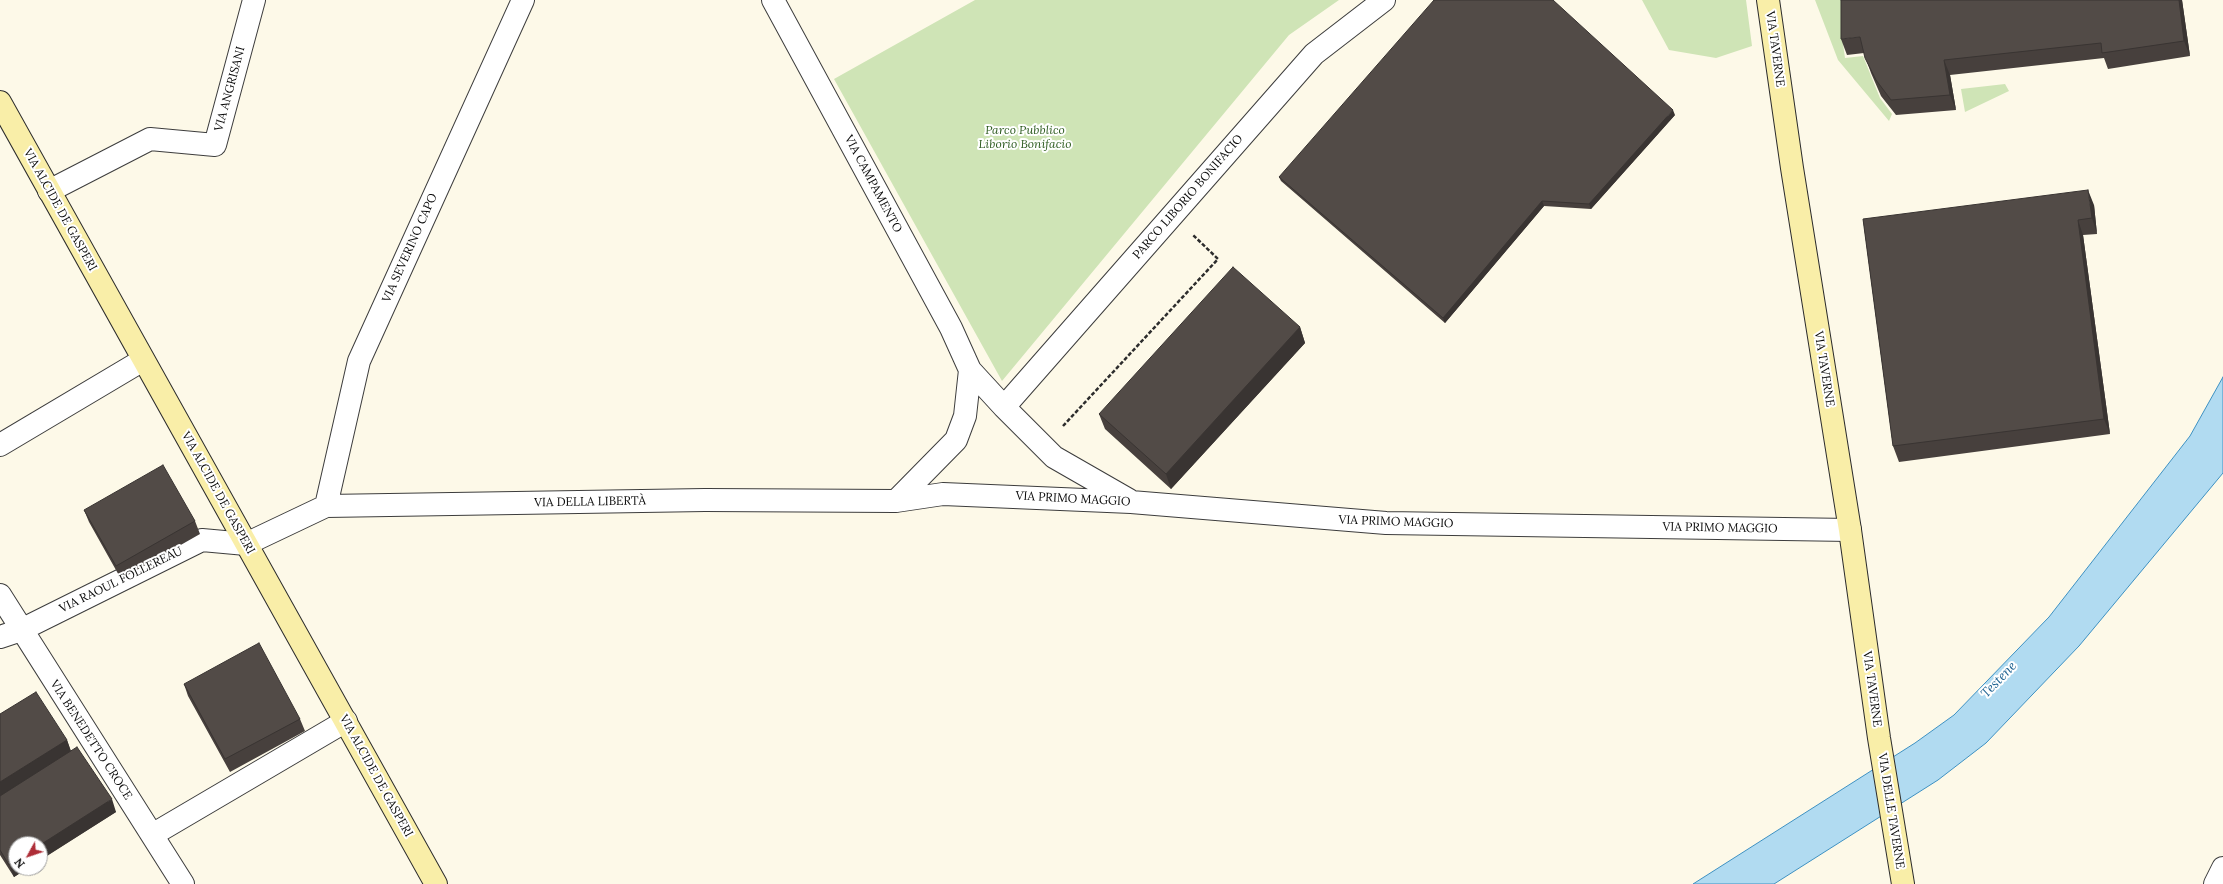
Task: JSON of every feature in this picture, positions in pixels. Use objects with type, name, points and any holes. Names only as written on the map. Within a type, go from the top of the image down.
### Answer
[{"type":"street","name":"VIA ANGRISANI","points":[[49,192],[150,139],[215,145],[254,0]]},
{"type":"street","name":"VIA SEVERINO CAPO","points":[[326,506],[359,361],[523,0]]},
{"type":"street","name":"VIA CAMPAMENTO","points":[[773,0],[951,328],[970,370],[1004,407],[1054,457],[1131,502]]},
{"type":"street","name":"PARCO LIBORIO BONIFACIO","points":[[1004,407],[1314,54],[1384,0]]},
{"type":"street","name":"VIA TAVERNE","points":[[1768,0],[1792,168],[1850,530],[1879,738]]},
{"type":"street","name":"VIA ALCIDE DE GASPERI","points":[[0,102],[246,544],[346,720],[436,884]]},
{"type":"street","points":[[0,445],[143,360]]},
{"type":"street","points":[[896,501],[956,440],[965,416],[970,370]]},
{"type":"street","name":"VIA DELLA LIBERTÀ","points":[[246,544],[326,506],[705,500],[896,501],[943,494]]},
{"type":"street","name":"VIA PRIMO MAGGIO","points":[[943,494],[1131,502],[1386,523],[1850,530]]},
{"type":"street","name":"VIA RAOUL FOLLEREAU","points":[[0,637],[21,630],[202,540],[246,544]]},
{"type":"street","name":"VIA BENEDETTO CROCE","points":[[0,595],[183,884]]},
{"type":"street","points":[[152,835],[346,720]]},
{"type":"street","name":"VIA DELLE TAVERNE","points":[[1879,738],[1903,884]]},
{"type":"street","points":[[2215,884],[2223,868]]},
{"type":"path","points":[[1044,447],[1218,259],[1172,216]]},
{"type":"green space","name":"Parco Pubblico Liborio Bonifacio","points":[[975,0],[1339,0],[1289,35],[1002,381],[834,79]]},
{"type":"green space","points":[[1642,0],[1746,0],[1752,46],[1716,58],[1669,50]]},
{"type":"green space","points":[[1815,0],[1846,0],[1843,44],[1845,58],[1863,56],[1880,98],[1892,114],[1889,121],[1838,60]]},
{"type":"green space","points":[[2005,84],[2009,91],[1965,112],[1961,89]]},
{"type":"water","name":"Testene","points":[[2223,377],[2223,473],[2079,646],[1986,743],[1938,780],[1774,884],[1693,884],[1915,743],[1954,715],[2049,617],[2190,436]]},
{"type":"building","points":[[1434,0],[1553,0],[1673,110],[1589,204],[1542,201],[1443,318],[1279,177]]},
{"type":"building","points":[[1841,0],[2179,0],[2184,41],[2102,53],[2101,43],[1944,60],[1950,95],[1891,100],[1876,80],[1865,58],[1860,37],[1841,39]]},
{"type":"building","points":[[2088,190],[2092,218],[2078,220],[2104,419],[1893,446],[1863,219]]},
{"type":"building","points":[[1233,267],[1300,327],[1166,474],[1099,414]]},
{"type":"building","points":[[163,465],[195,521],[116,566],[84,510]]},
{"type":"building","points":[[259,643],[300,719],[225,759],[184,684]]},
{"type":"building","points":[[36,692],[67,740],[0,782],[0,714]]},
{"type":"building","points":[[77,747],[112,799],[48,840],[48,836],[8,836],[8,863],[0,850],[0,796]]}]
